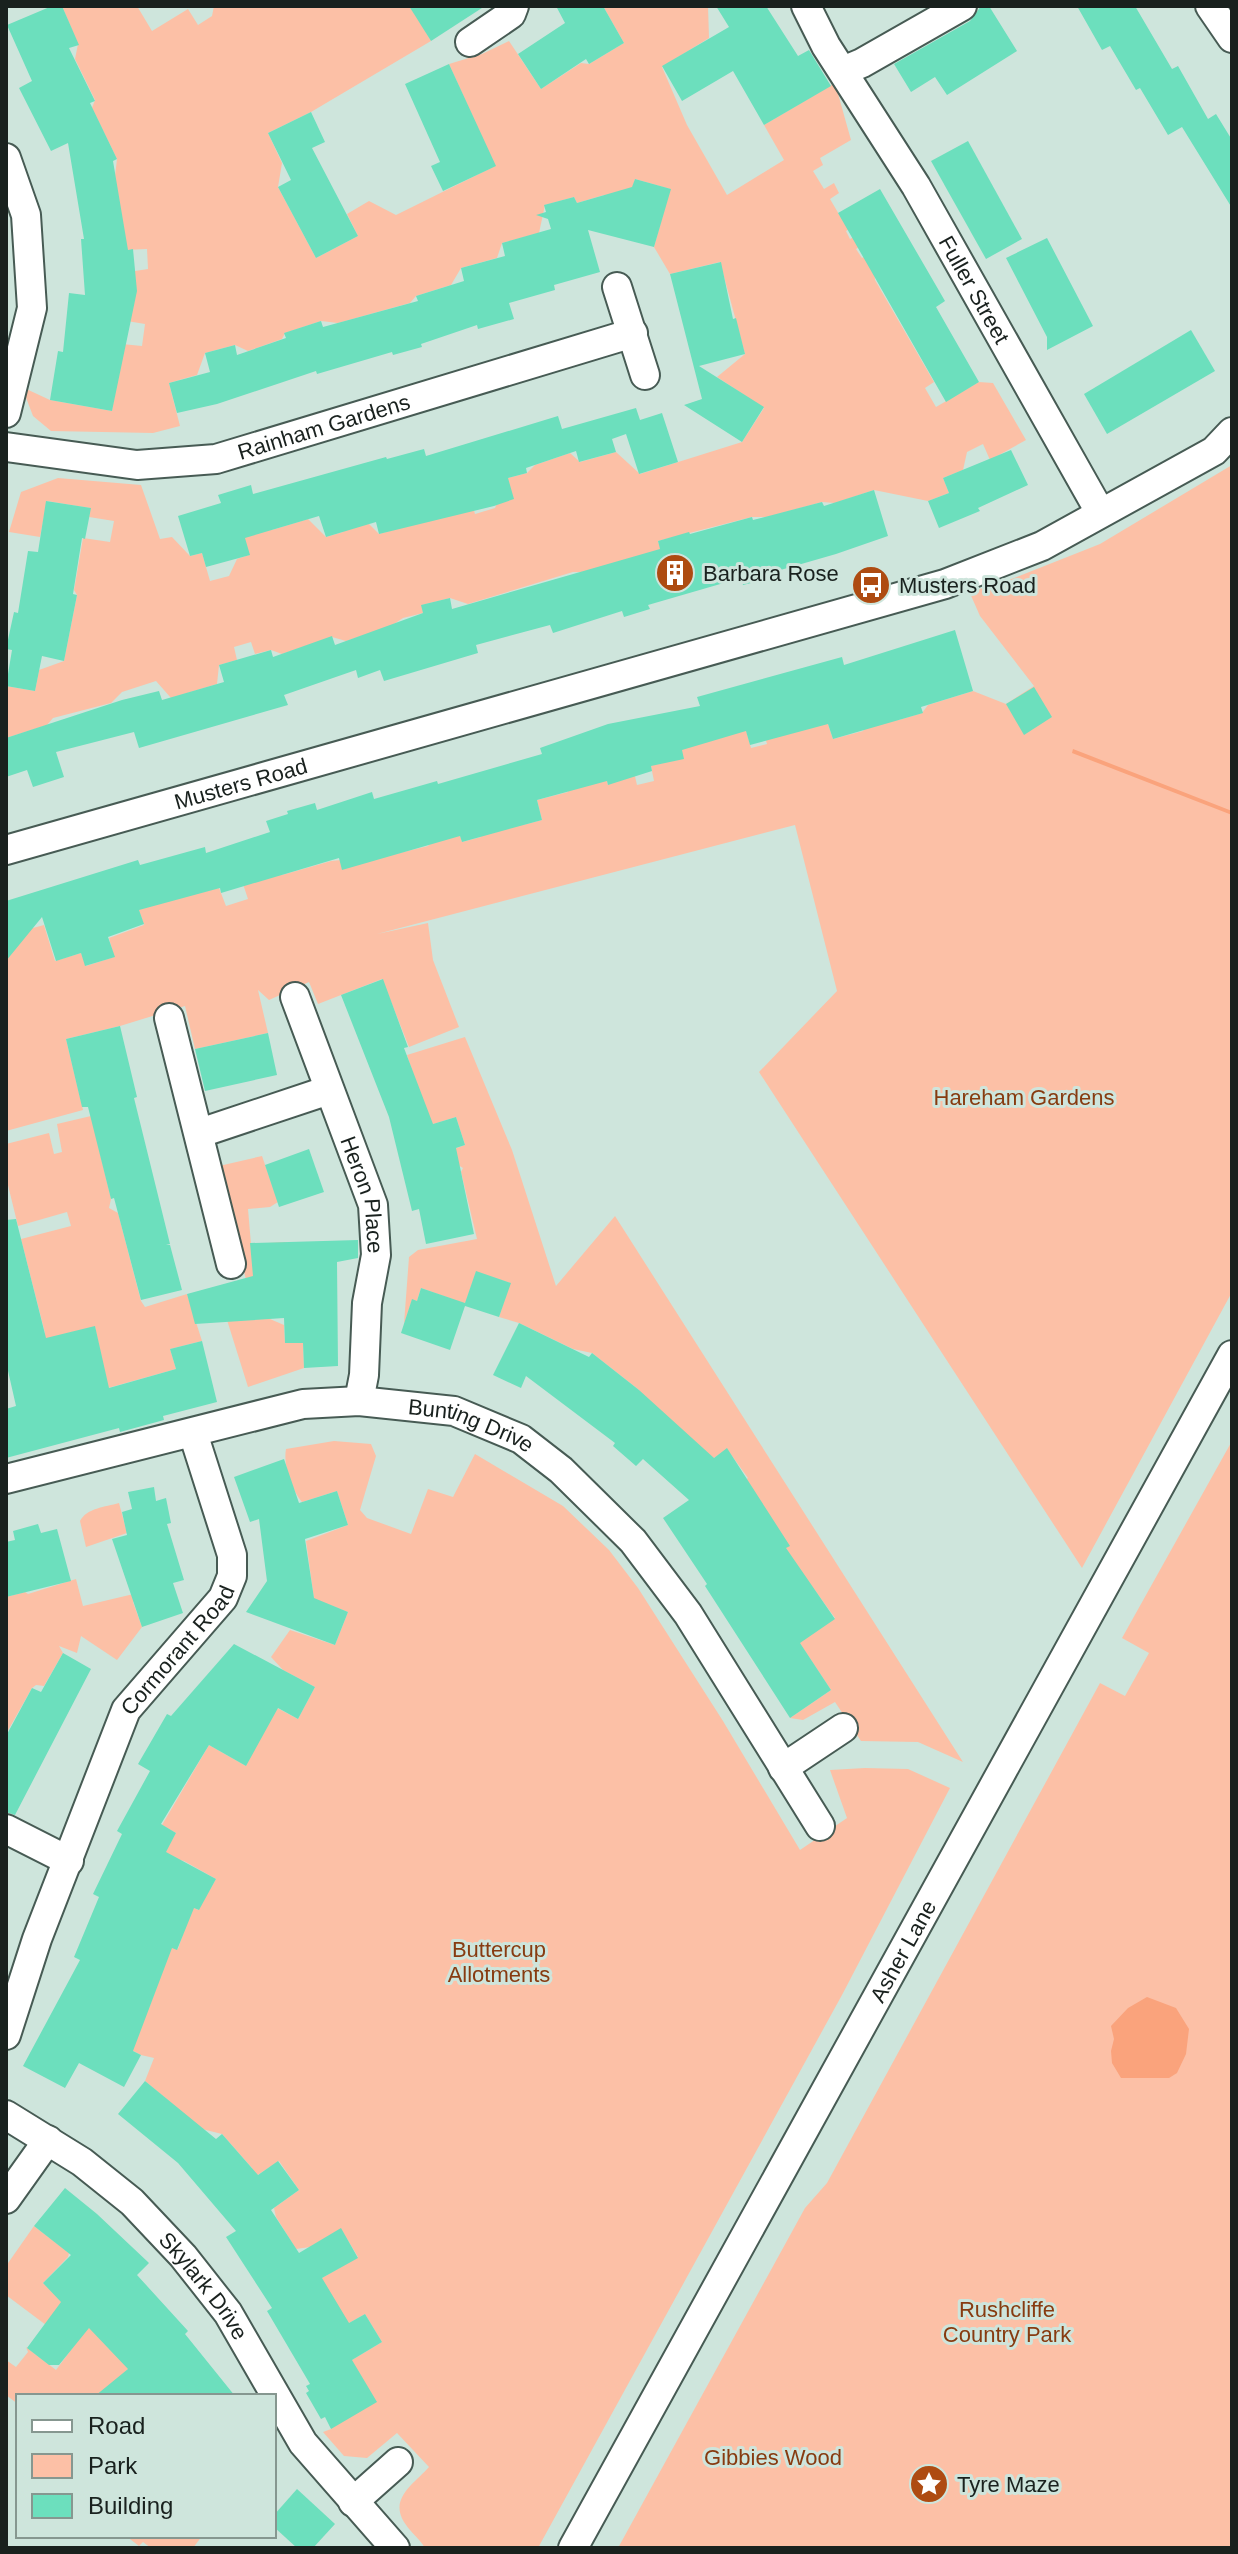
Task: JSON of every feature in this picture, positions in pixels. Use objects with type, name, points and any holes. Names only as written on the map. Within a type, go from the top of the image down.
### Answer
[{"type":"street","points":[[470,42],[511,14],[514,6]]},
{"type":"street","name":"Fuller Street","points":[[806,6],[826,46],[916,186],[1100,512]]},
{"type":"street","points":[[843,71],[874,57],[962,6]]},
{"type":"street","points":[[1210,6],[1232,38]]},
{"type":"street","points":[[6,158],[26,215],[32,308],[6,413]]},
{"type":"street","points":[[617,287],[645,375]]},
{"type":"street","name":"Rainham Gardens","points":[[6,447],[137,465],[216,459],[633,333]]},
{"type":"street","name":"Musters Road","points":[[6,850],[945,584],[1042,546],[1214,451],[1232,432]]},
{"type":"street","name":"Heron Place","points":[[295,997],[373,1205],[376,1255],[367,1303],[364,1375],[359,1401]]},
{"type":"street","points":[[169,1018],[231,1264]]},
{"type":"street","points":[[200,1133],[329,1090]]},
{"type":"street","name":"Asher Lane","points":[[573,2548],[1232,1355]]},
{"type":"street","name":"Bunting Drive","points":[[6,1479],[303,1404],[359,1401],[454,1411],[521,1439],[561,1470],[633,1541],[688,1614],[820,1826]]},
{"type":"street","name":"Cormorant Road","points":[[6,2035],[37,1939],[126,1710],[223,1598],[232,1576],[232,1555],[193,1433]]},
{"type":"street","points":[[783,1768],[843,1728]]},
{"type":"street","points":[[6,1829],[69,1861]]},
{"type":"street","name":"Skylark Drive","points":[[6,2115],[82,2162],[132,2202],[183,2256],[228,2313],[273,2394]]},
{"type":"street","points":[[13,2189],[48,2140]]},
{"type":"street","name":"Skylark Drive","points":[[276,2399],[313,2458],[395,2548]]},
{"type":"street","points":[[353,2502],[398,2462]]},
{"type":"green space","points":[[62,6],[137,6],[152,31],[188,9],[198,25],[212,16],[214,6],[411,6],[431,41],[311,112],[268,133],[282,163],[278,187],[316,258],[358,236],[347,214],[369,201],[396,215],[495,166],[449,64],[482,54],[509,41],[541,89],[581,63],[589,64],[624,43],[603,6],[708,6],[709,38],[662,67],[687,125],[727,195],[784,160],[764,125],[835,83],[851,140],[820,158],[823,165],[813,171],[824,189],[834,183],[839,193],[830,199],[840,216],[857,224],[846,231],[850,239],[863,232],[869,241],[856,249],[862,258],[873,252],[875,280],[934,382],[925,388],[936,407],[979,382],[993,383],[1026,440],[990,460],[983,444],[967,452],[963,470],[943,478],[949,493],[928,501],[874,490],[835,503],[822,502],[767,517],[752,517],[658,541],[662,554],[586,572],[573,572],[468,604],[450,598],[422,605],[423,613],[346,641],[332,637],[282,654],[271,650],[255,654],[251,642],[234,647],[237,660],[219,665],[217,684],[171,698],[156,681],[122,692],[111,703],[53,718],[47,725],[6,738],[6,686],[35,691],[39,670],[64,661],[77,595],[74,590],[83,538],[110,542],[114,521],[89,517],[90,508],[47,501],[40,537],[9,532],[21,492],[58,478],[141,485],[160,539],[172,537],[190,556],[202,553],[210,581],[229,576],[237,559],[249,555],[243,533],[263,526],[272,530],[308,519],[326,537],[343,532],[356,511],[379,534],[473,507],[475,514],[495,508],[508,478],[527,473],[535,465],[570,453],[580,462],[616,452],[640,474],[742,442],[764,408],[717,377],[745,354],[720,262],[670,274],[654,247],[670,189],[635,179],[618,238],[604,195],[577,203],[574,197],[545,205],[539,233],[502,243],[497,258],[461,268],[451,285],[416,296],[410,303],[338,323],[321,321],[285,333],[282,339],[248,351],[235,345],[205,353],[197,375],[169,383],[180,426],[153,433],[51,431],[33,416],[22,387],[50,400],[112,411],[122,344],[142,346],[145,324],[121,320],[135,271],[148,269],[147,249],[125,250],[115,176],[117,159],[92,108],[95,100],[75,59],[78,44]]},
{"type":"green space","name":"Hareham Gardens","points":[[1232,465],[1232,1292],[1082,1568],[759,1072],[837,991],[795,825],[377,934],[428,923],[433,960],[459,1027],[409,1047],[382,979],[318,1004],[309,982],[269,1000],[258,990],[268,1033],[195,1049],[185,1006],[66,1039],[83,1110],[6,1131],[7,935],[44,925],[55,961],[81,953],[86,966],[114,957],[109,938],[144,925],[138,908],[219,888],[226,906],[248,899],[243,884],[272,874],[282,875],[331,861],[391,855],[428,846],[454,815],[462,842],[481,837],[475,815],[517,802],[523,825],[542,820],[537,800],[568,792],[564,775],[602,765],[608,785],[631,759],[637,785],[654,781],[651,766],[681,749],[746,730],[751,748],[767,744],[761,724],[828,724],[833,739],[863,731],[869,721],[899,720],[922,713],[928,705],[973,691],[1006,704],[1034,686],[980,616],[969,591],[994,586],[1100,544]]},
{"type":"green space","points":[[465,1037],[512,1150],[556,1286],[615,1216],[963,1762],[918,1742],[861,1741],[835,1702],[803,1720],[790,1718],[831,1690],[799,1642],[835,1618],[814,1589],[785,1609],[713,1502],[748,1478],[727,1449],[698,1469],[639,1390],[592,1353],[573,1349],[519,1323],[499,1317],[510,1283],[476,1272],[462,1313],[452,1299],[421,1288],[417,1301],[412,1300],[404,1324],[409,1257],[418,1250],[477,1239],[461,1172],[463,1168],[448,1159],[446,1152],[465,1145],[456,1117],[430,1125],[407,1055]]},
{"type":"green space","points":[[91,1116],[111,1199],[109,1208],[118,1213],[141,1301],[145,1307],[187,1294],[202,1341],[170,1349],[176,1369],[108,1388],[95,1327],[64,1334],[71,1368],[6,1341],[45,1333],[21,1239],[71,1226],[67,1212],[18,1226],[6,1177],[6,1144],[49,1133],[54,1154],[62,1152],[57,1124]]},
{"type":"green space","points":[[262,1156],[278,1202],[270,1207],[248,1209],[251,1244],[287,1242],[247,1284],[219,1166]]},
{"type":"green space","points":[[270,1319],[284,1325],[285,1343],[303,1343],[304,1368],[248,1387],[227,1320]]},
{"type":"green space","name":"Buttercup Allotments","points":[[334,1441],[371,1444],[376,1456],[360,1510],[367,1518],[411,1534],[428,1489],[453,1497],[475,1454],[563,1506],[609,1550],[638,1588],[800,1850],[847,1818],[830,1770],[908,1769],[950,1788],[842,1995],[538,2548],[425,2548],[404,2522],[400,2506],[406,2492],[429,2467],[397,2433],[367,2458],[344,2456],[323,2432],[331,2429],[352,2360],[382,2342],[365,2314],[335,2331],[322,2278],[358,2257],[341,2229],[310,2247],[296,2249],[276,2217],[274,2208],[299,2190],[279,2161],[253,2178],[252,2168],[222,2134],[202,2129],[145,2081],[154,2058],[141,2055],[109,2038],[149,2008],[156,1989],[131,1929],[178,1949],[184,1931],[167,1893],[198,1910],[216,1879],[184,1861],[163,1856],[176,1833],[162,1825],[209,1745],[246,1766],[266,1702],[298,1719],[315,1687],[283,1670],[271,1657],[290,1630],[335,1645],[348,1612],[314,1599],[306,1541],[348,1525],[337,1491],[302,1502],[291,1484],[286,1462],[286,1449]]},
{"type":"green space","name":"Rushcliffe Country Park","points":[[1232,1441],[1232,2548],[618,2548],[805,2208],[827,2183],[1100,1683],[1125,1696],[1149,1653],[1122,1638]]},
{"type":"green space","points":[[119,1503],[127,1533],[86,1547],[80,1521],[83,1517]]},
{"type":"green space","points":[[76,1579],[83,1606],[142,1592],[144,1598],[133,1602],[142,1627],[117,1660],[81,1636],[77,1653],[59,1646],[63,1653],[44,1686],[32,1688],[6,1734],[6,1597],[28,1594]]},
{"type":"green space","points":[[34,2226],[69,2253],[43,2283],[132,2364],[108,2394],[16,2394],[16,2402],[6,2395],[6,2360],[16,2367],[28,2352],[26,2347],[56,2370],[74,2346],[6,2295],[6,2266]]},
{"type":"green space","points":[[129,2538],[200,2538],[193,2548],[151,2548],[143,2542],[139,2546]]},
{"type":"shaded area","points":[[1073,749],[1232,811],[1232,815],[1072,753]]},
{"type":"shaded area","points":[[1147,1997],[1176,2008],[1189,2029],[1186,2054],[1177,2073],[1169,2078],[1121,2078],[1112,2063],[1114,2039],[1111,2026],[1128,2008]]},
{"type":"building","points":[[52,6],[62,6],[79,45],[69,48],[95,101],[90,103],[117,159],[113,161],[128,250],[133,249],[137,291],[112,411],[50,400],[58,351],[63,352],[69,293],[85,295],[81,239],[84,239],[68,143],[51,151],[19,88],[32,81],[7,25]]},
{"type":"building","points":[[409,6],[485,6],[431,41]]},
{"type":"building","points":[[556,6],[603,6],[624,43],[589,64],[586,59],[541,89],[518,54],[565,23]]},
{"type":"building","points":[[716,6],[766,6],[798,56],[809,50],[831,86],[764,125],[733,71],[682,101],[662,66],[729,27]]},
{"type":"building","points":[[981,6],[989,6],[1017,51],[947,95],[935,77],[911,92],[894,64],[970,21]]},
{"type":"building","points":[[1077,6],[1135,6],[1172,69],[1178,66],[1208,119],[1216,114],[1232,140],[1232,208],[1182,127],[1168,135],[1110,46],[1102,50]]},
{"type":"building","points":[[449,64],[496,166],[443,191],[431,166],[440,162],[405,84]]},
{"type":"building","points":[[311,112],[325,142],[312,148],[358,236],[316,258],[278,187],[291,180],[268,133]]},
{"type":"building","points":[[968,141],[1022,239],[986,259],[931,161]]},
{"type":"building","points":[[635,179],[671,189],[654,247],[588,230],[600,272],[554,285],[555,290],[509,303],[514,319],[478,329],[477,325],[421,344],[422,347],[393,355],[392,352],[317,374],[316,371],[217,404],[177,413],[169,383],[210,372],[205,353],[235,345],[237,355],[286,338],[284,333],[321,321],[323,327],[418,301],[416,296],[464,281],[461,268],[505,256],[502,243],[551,229],[548,219],[536,215],[546,212],[544,205],[574,197],[577,203],[632,187]]},
{"type":"building","points":[[880,189],[945,301],[936,307],[979,382],[946,402],[838,213]]},
{"type":"building","points":[[1047,238],[1093,326],[1047,350],[1047,337],[1006,258]]},
{"type":"building","points":[[721,262],[733,319],[736,318],[745,354],[699,366],[764,407],[742,442],[684,405],[702,399],[670,274]]},
{"type":"building","points":[[1191,330],[1215,371],[1107,434],[1084,394]]},
{"type":"building","points":[[636,408],[640,420],[662,413],[678,462],[639,474],[626,434],[612,439],[616,452],[579,462],[576,451],[526,468],[527,473],[508,478],[514,499],[494,506],[379,534],[376,522],[326,537],[319,516],[245,538],[250,555],[206,567],[202,553],[190,556],[178,516],[221,503],[218,495],[251,485],[253,494],[386,457],[424,449],[426,456],[558,416],[562,429]]},
{"type":"building","points":[[1011,450],[1028,485],[978,508],[980,511],[939,528],[928,501],[949,493],[943,478]]},
{"type":"building","points":[[874,490],[888,536],[777,571],[779,576],[743,585],[741,578],[648,605],[650,609],[624,617],[622,611],[553,633],[550,625],[476,645],[478,653],[384,681],[380,670],[358,678],[356,670],[284,695],[288,705],[139,748],[134,732],[56,752],[64,777],[33,787],[27,770],[6,777],[6,738],[122,700],[159,691],[162,700],[224,682],[219,665],[271,650],[273,657],[332,636],[335,645],[423,613],[421,605],[450,598],[452,609],[660,549],[658,541],[689,532],[822,502],[824,506]]},
{"type":"building","points":[[46,501],[91,508],[85,539],[82,538],[73,594],[77,595],[64,661],[42,656],[35,691],[6,686],[12,650],[6,649],[14,612],[18,613],[28,551],[38,552]]},
{"type":"building","points":[[955,630],[973,691],[921,707],[923,713],[833,739],[828,724],[750,745],[746,731],[682,750],[684,759],[651,766],[652,771],[608,785],[607,781],[537,800],[542,820],[462,842],[460,836],[342,870],[339,858],[221,893],[220,888],[139,910],[144,924],[108,937],[115,957],[85,966],[81,953],[56,961],[42,917],[6,961],[6,901],[138,860],[140,865],[205,847],[206,853],[270,832],[266,821],[315,803],[317,810],[372,792],[374,799],[437,781],[438,784],[542,754],[540,748],[608,724],[700,706],[697,697],[842,657],[844,665]]},
{"type":"building","points":[[1034,687],[1052,717],[1024,735],[1006,704]]},
{"type":"building","points":[[383,979],[408,1047],[404,1048],[433,1124],[456,1117],[465,1145],[456,1148],[474,1234],[426,1244],[419,1209],[412,1211],[389,1117],[341,995]]},
{"type":"building","points":[[120,1026],[137,1097],[134,1098],[170,1244],[166,1245],[170,1245],[182,1290],[141,1300],[88,1107],[82,1107],[66,1039]]},
{"type":"building","points":[[268,1033],[277,1075],[205,1091],[195,1049]]},
{"type":"building","points":[[309,1149],[324,1192],[279,1207],[265,1165]]},
{"type":"building","points":[[16,1219],[46,1338],[95,1326],[109,1388],[176,1369],[170,1349],[202,1341],[217,1402],[163,1416],[164,1420],[120,1432],[119,1428],[6,1458],[6,1409],[16,1406],[6,1362],[6,1220]]},
{"type":"building","points":[[358,1240],[358,1258],[337,1262],[338,1366],[304,1368],[303,1343],[285,1343],[284,1318],[195,1324],[187,1294],[253,1276],[250,1243]]},
{"type":"building","points":[[476,1271],[511,1283],[499,1317],[465,1306],[450,1350],[401,1333],[412,1299],[417,1301],[421,1288],[465,1303]]},
{"type":"building","points":[[519,1323],[589,1357],[592,1353],[639,1390],[714,1458],[727,1448],[790,1546],[786,1548],[835,1619],[800,1643],[831,1690],[790,1718],[663,1518],[689,1500],[643,1459],[636,1466],[613,1446],[615,1443],[526,1376],[521,1388],[493,1375]]},
{"type":"building","points":[[284,1459],[299,1503],[337,1491],[348,1525],[305,1539],[314,1598],[348,1612],[335,1645],[246,1612],[267,1581],[259,1519],[250,1522],[234,1477]]},
{"type":"building","points":[[154,1487],[156,1501],[166,1498],[171,1523],[167,1524],[184,1580],[173,1583],[183,1613],[142,1627],[112,1539],[127,1535],[122,1512],[132,1509],[128,1492]]},
{"type":"building","points":[[38,1524],[41,1533],[57,1529],[71,1581],[6,1597],[6,1542],[15,1540],[13,1531]]},
{"type":"building","points":[[234,1644],[315,1687],[298,1719],[278,1708],[246,1766],[209,1745],[161,1824],[176,1833],[166,1852],[216,1879],[199,1910],[194,1908],[177,1950],[172,1948],[133,2051],[141,2055],[124,2087],[79,2063],[65,2088],[23,2066],[80,1960],[74,1957],[99,1897],[93,1894],[122,1834],[117,1831],[150,1771],[138,1764],[167,1714],[171,1716]]},
{"type":"building","points":[[63,1653],[91,1669],[15,1815],[6,1812],[6,1736],[32,1688],[41,1692]]},
{"type":"building","points":[[145,2081],[216,2139],[222,2134],[258,2175],[278,2161],[299,2190],[271,2210],[299,2253],[341,2228],[358,2258],[322,2278],[349,2323],[365,2314],[382,2342],[352,2360],[377,2402],[331,2429],[325,2417],[321,2419],[306,2393],[309,2391],[306,2386],[310,2384],[267,2311],[272,2308],[226,2237],[236,2231],[178,2163],[118,2114]]},
{"type":"building","points":[[65,2188],[97,2214],[149,2263],[137,2275],[188,2331],[185,2334],[233,2394],[97,2394],[128,2369],[89,2328],[59,2365],[49,2365],[27,2348],[61,2302],[43,2283],[71,2255],[34,2226]]},
{"type":"building","points":[[297,2489],[335,2524],[313,2548],[297,2548],[276,2529],[276,2513]]},
{"type":"place","name":"Barbara Rose","points":[[675,573]]},
{"type":"place","name":"Musters Road","points":[[871,585]]},
{"type":"place","name":"Tyre Maze","points":[[929,2484]]},
{"type":"park label","name":"Gibbies Wood","points":[[773,2457]]}]
